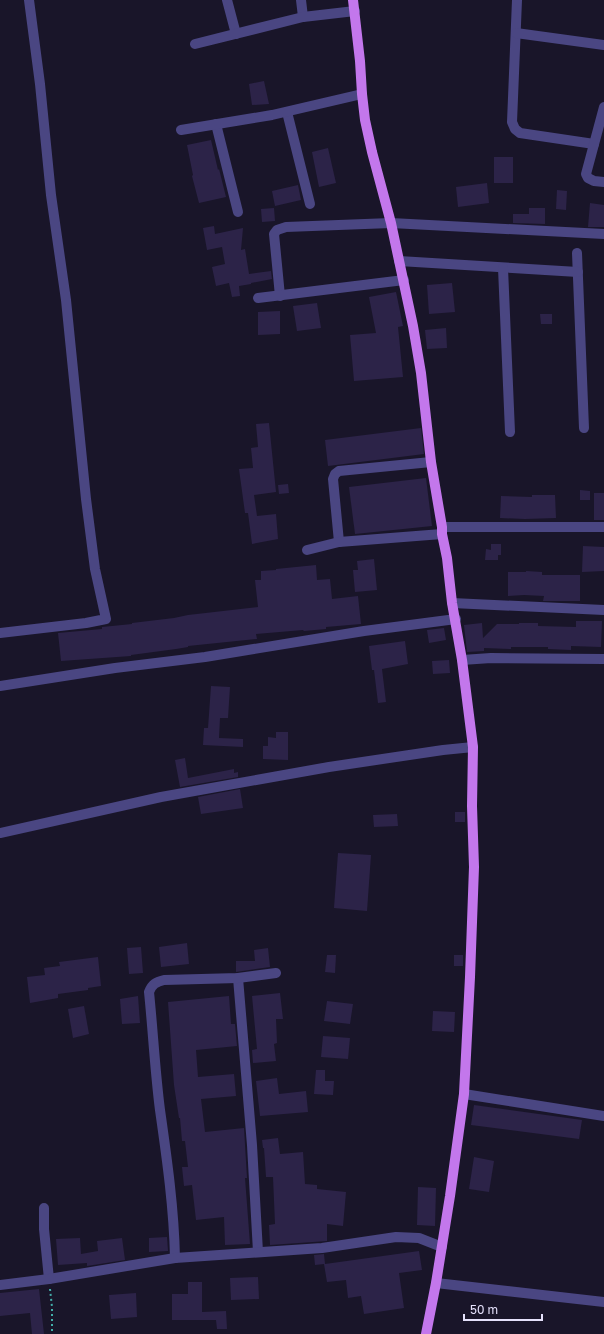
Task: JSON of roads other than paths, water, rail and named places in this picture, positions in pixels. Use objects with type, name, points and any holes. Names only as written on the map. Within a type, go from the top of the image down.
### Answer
[{"type":"main road","points":[[353,0],[365,120],[391,223],[413,326],[431,462],[442,531],[448,558],[452,603],[462,660],[473,747],[472,806],[474,868],[464,1094],[442,1247],[426,1334]]},
{"type":"street","points":[[0,633],[86,624],[106,619],[95,569],[86,499],[66,300],[51,195],[40,84],[29,0]]},
{"type":"street","points":[[227,0],[236,34]]},
{"type":"street","points":[[301,0],[303,17]]},
{"type":"street","points":[[517,0],[512,122],[515,129],[520,133],[594,144]]},
{"type":"street","points":[[195,44],[303,17],[355,11]]},
{"type":"street","points":[[516,33],[604,44]]},
{"type":"street","points":[[181,130],[287,112],[362,94]]},
{"type":"street","points":[[604,106],[586,174],[588,178],[594,181],[604,182]]},
{"type":"street","points":[[287,112],[310,204]]},
{"type":"street","points":[[216,124],[238,212]]},
{"type":"street","points":[[280,296],[274,234],[277,230],[286,227],[391,223],[604,234]]},
{"type":"street","points":[[577,253],[584,428]]},
{"type":"street","points":[[399,261],[578,272]]},
{"type":"street","points":[[503,268],[510,432]]},
{"type":"street","points":[[258,298],[404,280]]},
{"type":"street","points":[[339,542],[333,479],[334,474],[339,471],[431,462]]},
{"type":"street","points":[[307,550],[339,542],[442,531],[604,527]]},
{"type":"street","points":[[452,603],[604,610]]},
{"type":"street","points":[[0,686],[115,668],[227,654],[364,631],[456,619]]},
{"type":"street","points":[[462,660],[491,658],[604,659]]},
{"type":"street","points":[[0,833],[161,796],[329,767],[442,750],[473,747]]},
{"type":"street","points":[[174,1258],[174,1237],[168,1164],[160,1109],[149,992],[151,986],[156,982],[164,980],[238,978],[276,973]]},
{"type":"street","points":[[238,978],[252,1145],[258,1252]]},
{"type":"street","points":[[464,1094],[604,1116]]},
{"type":"street","points":[[44,1208],[44,1229],[49,1279]]},
{"type":"street","points":[[0,1285],[49,1279],[174,1258],[322,1248],[396,1237],[419,1238],[442,1247]]},
{"type":"street","points":[[436,1283],[604,1302]]}]
